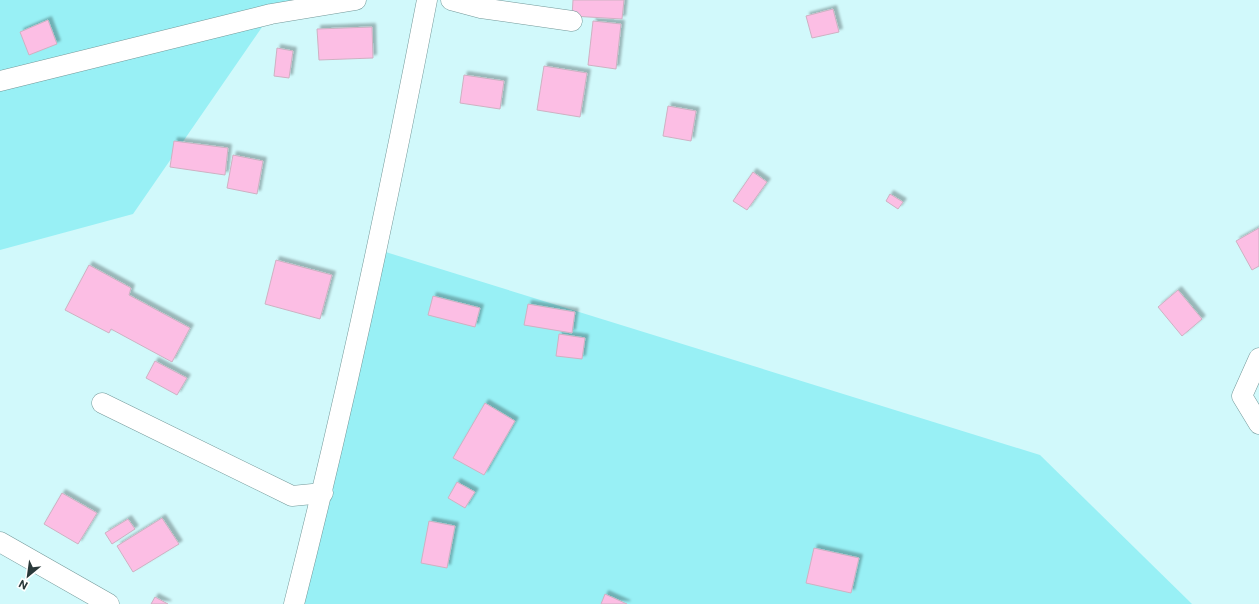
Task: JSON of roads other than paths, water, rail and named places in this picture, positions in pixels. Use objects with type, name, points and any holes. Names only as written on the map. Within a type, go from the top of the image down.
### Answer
[{"type":"street","points":[[0,81],[271,14],[356,0]]},
{"type":"street","points":[[294,604],[323,493],[402,128],[427,0]]},
{"type":"street","points":[[451,0],[481,8],[572,21]]},
{"type":"street","points":[[1259,358],[1242,396],[1259,424]]},
{"type":"street","points":[[102,403],[292,496],[323,493]]},
{"type":"street","points":[[0,542],[109,604]]}]
